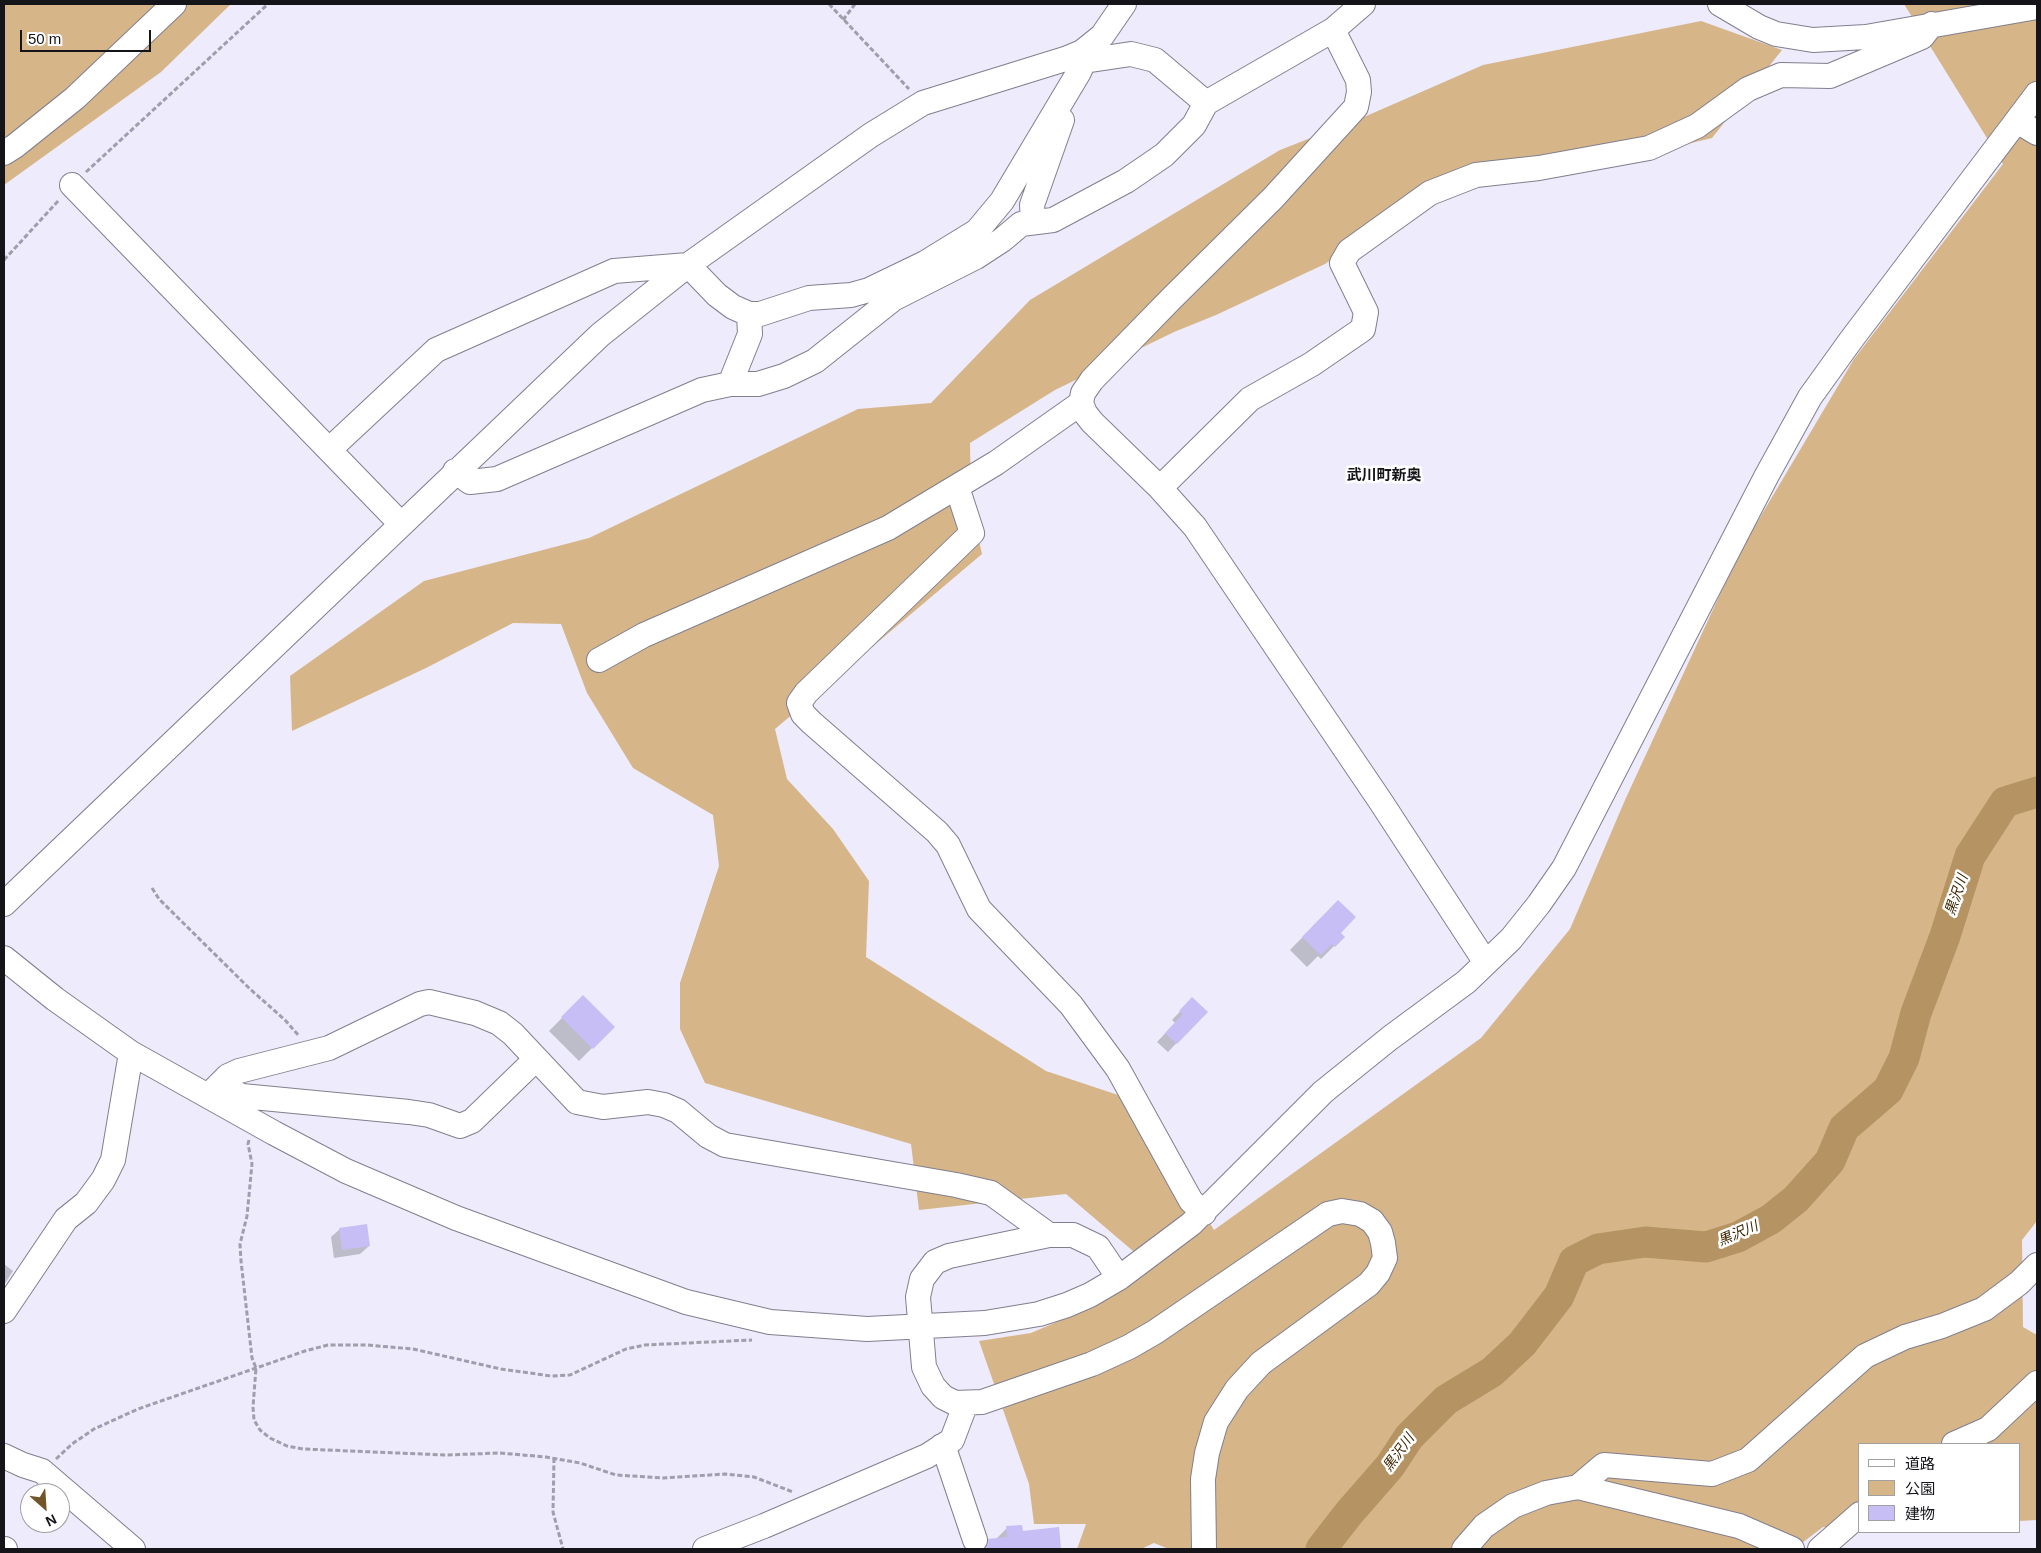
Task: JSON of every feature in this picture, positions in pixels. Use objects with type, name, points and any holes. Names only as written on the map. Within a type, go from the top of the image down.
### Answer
[{"type":"street","points":[[4,153],[75,98],[174,4]]},
{"type":"street","points":[[688,265],[733,307],[749,314],[760,314],[809,298],[851,295],[869,290],[925,263],[977,230],[1002,201],[1058,107],[1083,57],[1102,36],[1124,4]]},
{"type":"street","points":[[455,471],[470,482],[497,479],[702,390],[730,384],[758,384],[784,376],[815,361],[893,300],[976,257],[1002,240],[1021,224],[1053,220],[1126,181],[1164,155],[1194,125],[1206,103],[1333,30],[1363,4]]},
{"type":"street","points":[[1720,4],[1759,27],[1776,34],[1813,40],[1866,36],[2037,7]]},
{"type":"street","points":[[1160,488],[1250,399],[1312,364],[1363,329],[1366,312],[1342,263],[1349,251],[1430,193],[1476,175],[1539,168],[1649,148],[1698,126],[1748,89],[1781,75],[1830,76],[1922,37],[1932,24]]},
{"type":"street","points":[[1333,30],[1358,80],[1359,92],[1356,107],[1273,198],[1092,380],[1083,393],[1081,403],[1092,422],[1160,488],[1195,527],[1381,802],[1486,963]]},
{"type":"street","points":[[4,904],[600,334],[688,265],[871,135],[923,103],[1066,59],[1083,57],[1131,54],[1155,60],[1206,103]]},
{"type":"street","points":[[4,958],[131,1053],[214,1091],[257,1124],[346,1171],[456,1218],[686,1302],[770,1322],[867,1329],[919,1328],[985,1323],[1039,1314],[1068,1305],[1119,1278],[1168,1243],[1204,1213],[1272,1141],[1323,1092],[1390,1038],[1439,1003],[1511,940],[1564,868],[1767,475],[1810,397],[2037,94]]},
{"type":"street","points":[[1033,222],[1032,205],[1063,119],[1058,107]]},
{"type":"street","points":[[2017,121],[2037,133]]},
{"type":"street","points":[[72,185],[401,524]]},
{"type":"street","points":[[330,449],[436,350],[614,272],[688,265]]},
{"type":"street","points":[[730,384],[750,334],[749,314]]},
{"type":"street","points":[[599,660],[644,635],[888,528],[996,463],[1081,403]]},
{"type":"street","points":[[957,486],[972,533],[806,693],[799,703],[803,714],[812,723],[937,832],[948,845],[979,909],[1071,1006],[1118,1069],[1191,1201],[1204,1213]]},
{"type":"street","points":[[214,1091],[228,1076],[238,1071],[329,1048],[420,1004],[429,1002],[475,1013],[499,1023],[514,1034],[577,1102],[589,1106],[603,1107],[648,1102],[664,1105],[678,1111],[708,1136],[725,1145],[956,1185],[991,1193],[1049,1235]]},
{"type":"street","points":[[4,1311],[66,1219],[86,1203],[103,1180],[113,1160],[131,1053]]},
{"type":"street","points":[[214,1091],[242,1096],[409,1112],[460,1126],[472,1121],[536,1059]]},
{"type":"street","points":[[1119,1278],[1098,1247],[1074,1235],[1049,1235],[949,1256],[935,1262],[922,1279],[918,1298],[919,1328],[924,1367],[933,1386],[943,1397],[955,1403],[982,1402],[1092,1364],[1129,1347],[1155,1332],[1328,1214],[1342,1212],[1360,1214],[1372,1221],[1382,1238],[1385,1258],[1369,1284],[1261,1364],[1237,1389],[1216,1422],[1207,1453],[1203,1478],[1204,1549]]},
{"type":"street","points":[[1578,1487],[1604,1465],[1712,1474],[1748,1460],[1865,1356],[1905,1337],[1942,1326],[1984,1309],[2019,1283],[2037,1265]]},
{"type":"street","points":[[1956,1443],[1988,1429],[2037,1382]]},
{"type":"street","points":[[705,1549],[927,1456],[952,1440],[966,1403]]},
{"type":"street","points":[[942,1446],[975,1540]]},
{"type":"street","points":[[4,1456],[42,1471],[134,1549]]},
{"type":"street","points":[[1464,1549],[1484,1526],[1513,1506],[1546,1493],[1578,1487],[1739,1526],[1792,1549]]},
{"type":"street","points":[[1820,1549],[1858,1516]]},
{"type":"path","points":[[4,260],[72,185],[268,4]]},
{"type":"path","points":[[828,4],[923,103]]},
{"type":"path","points":[[843,20],[855,4]]},
{"type":"path","points":[[152,888],[159,899],[294,1030],[302,1040],[308,1054]]},
{"type":"path","points":[[257,1124],[248,1144],[252,1164],[247,1216],[240,1244],[252,1358],[256,1368],[254,1420],[260,1430],[270,1438],[287,1446],[303,1450],[445,1455],[500,1453],[580,1462],[616,1475],[663,1478],[725,1474],[754,1477],[808,1498],[813,1505]]},
{"type":"path","points":[[42,1471],[72,1444],[94,1429],[138,1409],[328,1345],[367,1345],[412,1349],[501,1369],[551,1376],[570,1375],[626,1349],[645,1345],[764,1340],[770,1322]]},
{"type":"path","points":[[554,1458],[553,1512],[563,1549]]},
{"type":"green space","points":[[4,4],[231,4],[161,72],[4,185]]},
{"type":"green space","points":[[1904,4],[2037,4],[2037,1221],[2022,1240],[2023,1327],[2037,1335],[2037,1520],[2021,1521],[2021,1443],[1858,1443],[1858,1530],[1823,1527],[1794,1549],[1169,1549],[1154,1543],[1141,1549],[1077,1549],[1086,1524],[1034,1524],[1029,1484],[979,1341],[1031,1333],[1087,1309],[1141,1273],[1133,1251],[1066,1194],[919,1210],[911,1144],[705,1083],[680,1029],[680,983],[719,866],[713,815],[633,768],[587,693],[561,624],[513,623],[426,668],[292,731],[290,676],[424,581],[589,538],[858,409],[931,403],[1030,300],[1280,150],[1364,117],[1483,65],[1701,21],[1782,50],[1712,138],[1537,180],[1460,172],[1325,264],[1216,315],[1174,332],[1055,390],[970,443],[971,505],[982,554],[775,729],[787,779],[833,829],[869,881],[866,957],[1046,1071],[1136,1101],[1214,1230],[1481,1038],[1570,929],[1625,800],[1740,551],[1854,359],[2003,164]]},
{"type":"building","points":[[1338,900],[1356,917],[1341,933],[1345,937],[1335,947],[1332,944],[1321,955],[1302,937]]},
{"type":"building","points":[[583,995],[615,1027],[593,1049],[561,1017]]},
{"type":"building","points":[[1192,997],[1208,1012],[1177,1044],[1165,1033],[1183,1014],[1179,1011]]},
{"type":"building","points":[[367,1224],[370,1246],[342,1250],[339,1228]]},
{"type":"building","points":[[1022,1525],[1023,1531],[1059,1527],[1061,1549],[985,1549],[988,1539],[1007,1537],[1006,1526]]},
{"type":"waterway","name":"黒沢川","points":[[1321,1549],[1390,1466],[1409,1437],[1446,1400],[1492,1372],[1522,1344],[1559,1296],[1574,1261],[1598,1249],[1645,1242],[1706,1247],[1738,1237],[1771,1219],[1796,1199],[1830,1161],[1844,1128],[1888,1090],[1904,1058],[1916,1013],[1945,936],[1970,856],[2005,802],[2037,792]]},
{"type":"district","name":"武川町新奥","points":[[1384,476]]}]
